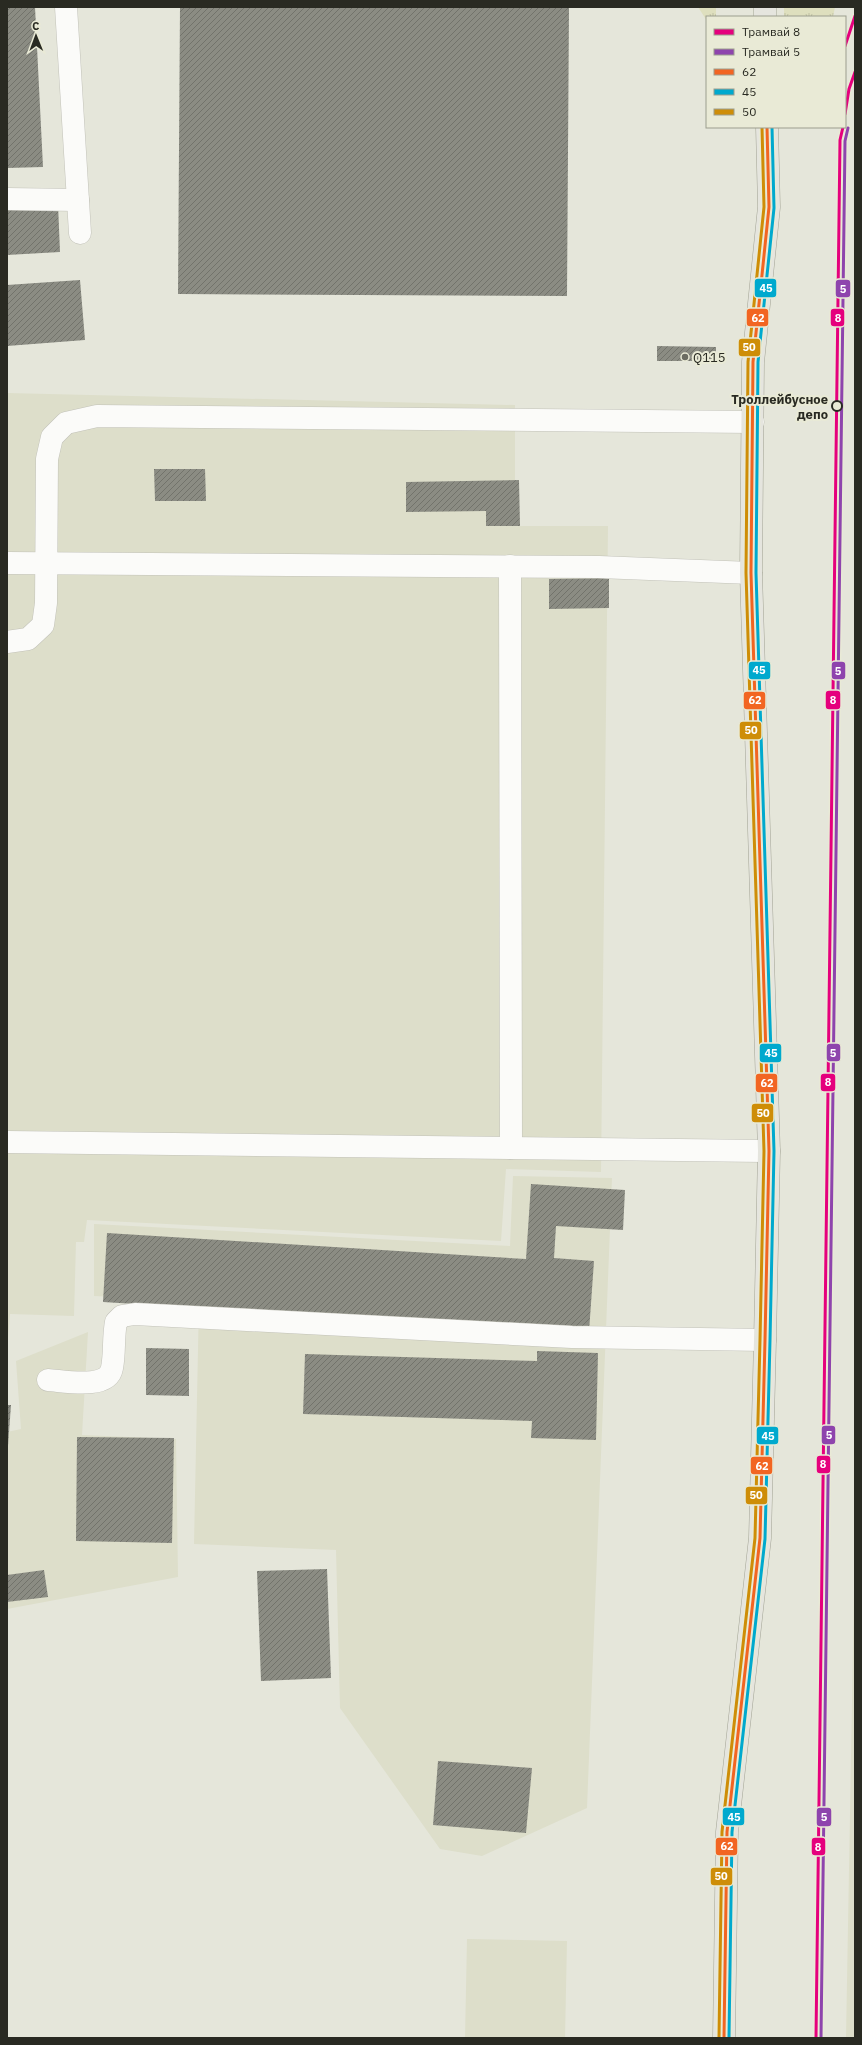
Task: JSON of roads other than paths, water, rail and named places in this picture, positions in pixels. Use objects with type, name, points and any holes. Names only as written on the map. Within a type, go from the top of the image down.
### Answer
[{"type":"main road","points":[[724,2038],[727,1832],[760,1538],[765,1340],[769,1150],[751,573],[753,362],[769,207],[767,128]]},
{"type":"lane","points":[[66,7],[80,233]]},
{"type":"lane","points":[[7,199],[78,200]]},
{"type":"lane","points":[[7,642],[28,639],[43,625],[46,603],[47,459],[52,437],[66,424],[97,416],[753,422]]},
{"type":"lane","points":[[7,563],[510,566],[751,573]]},
{"type":"lane","points":[[510,566],[511,1148]]},
{"type":"lane","points":[[7,1142],[769,1150]]},
{"type":"lane","points":[[48,1380],[103,1381],[110,1375],[112,1368],[116,1322],[122,1316],[135,1314],[572,1337],[765,1340]]},
{"type":"tram line","name":"8","points":[[846,43],[855,16]]},
{"type":"tram line","name":"8","points":[[846,108],[849,89],[855,72]]},
{"type":"tram line","name":"8","points":[[816,2038],[840,140],[843,128]]},
{"type":"tram line","name":"5","points":[[821,2038],[845,141],[848,128]]},
{"type":"place","name":"Q115","points":[[685,357]]},
{"type":"place","name":"Троллейбусное депо","points":[[837,406]]}]
